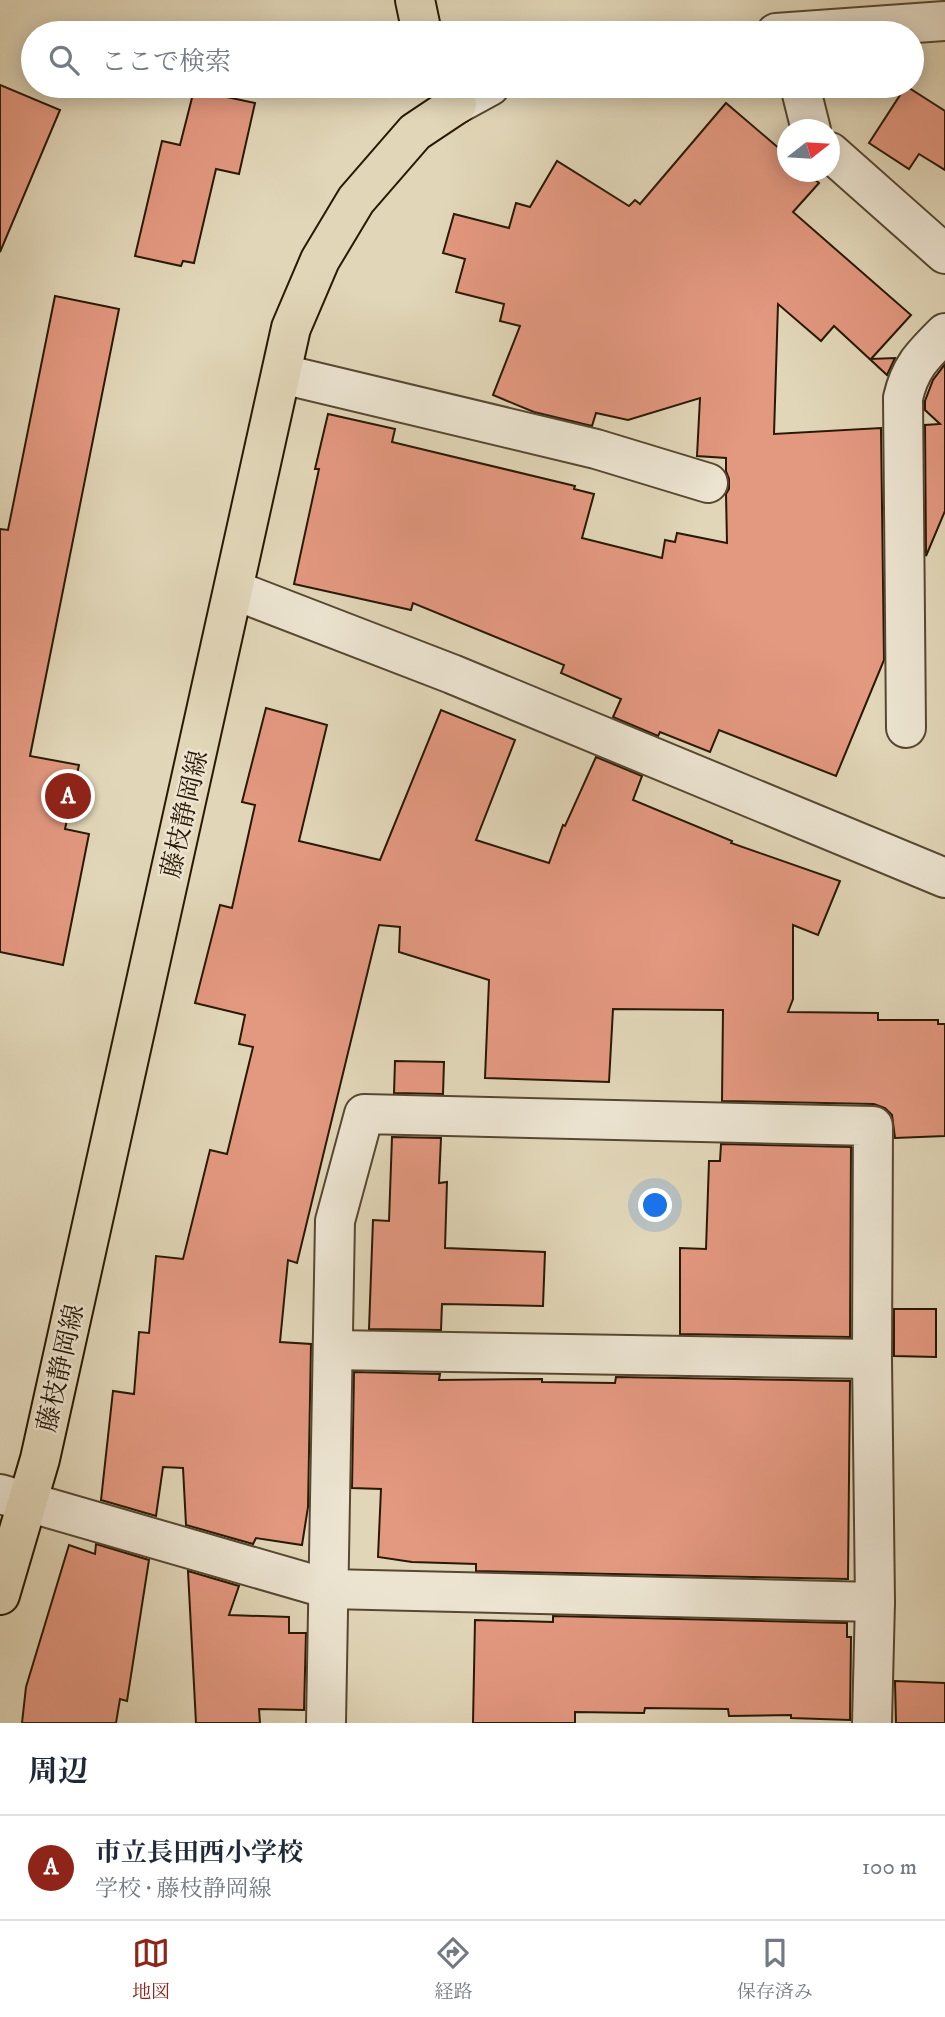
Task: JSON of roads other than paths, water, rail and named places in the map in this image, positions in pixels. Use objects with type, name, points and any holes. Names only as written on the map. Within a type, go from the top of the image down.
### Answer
[{"type":"main road","points":[[415,0],[419,21]]},
{"type":"main road","name":"藤枝静岡線","points":[[0,1595],[13,1498],[40,1459],[291,328],[320,260],[356,200],[415,132],[449,98]]},
{"type":"street","points":[[924,23],[945,21]]},
{"type":"street","points":[[803,98],[808,119]]},
{"type":"street","points":[[840,161],[945,254]]},
{"type":"street","points":[[906,728],[903,398],[908,378],[917,361],[945,333]]},
{"type":"street","points":[[282,374],[596,449],[708,483]]},
{"type":"street","points":[[234,590],[452,674],[945,878]]},
{"type":"street","points":[[326,1723],[335,1221],[364,1114],[873,1126],[875,1601],[872,1723]]},
{"type":"street","points":[[333,1350],[872,1359]]},
{"type":"street","points":[[13,1498],[329,1589],[875,1601]]},
{"type":"place","name":"市立長田西小学校","points":[[68,796]]}]
